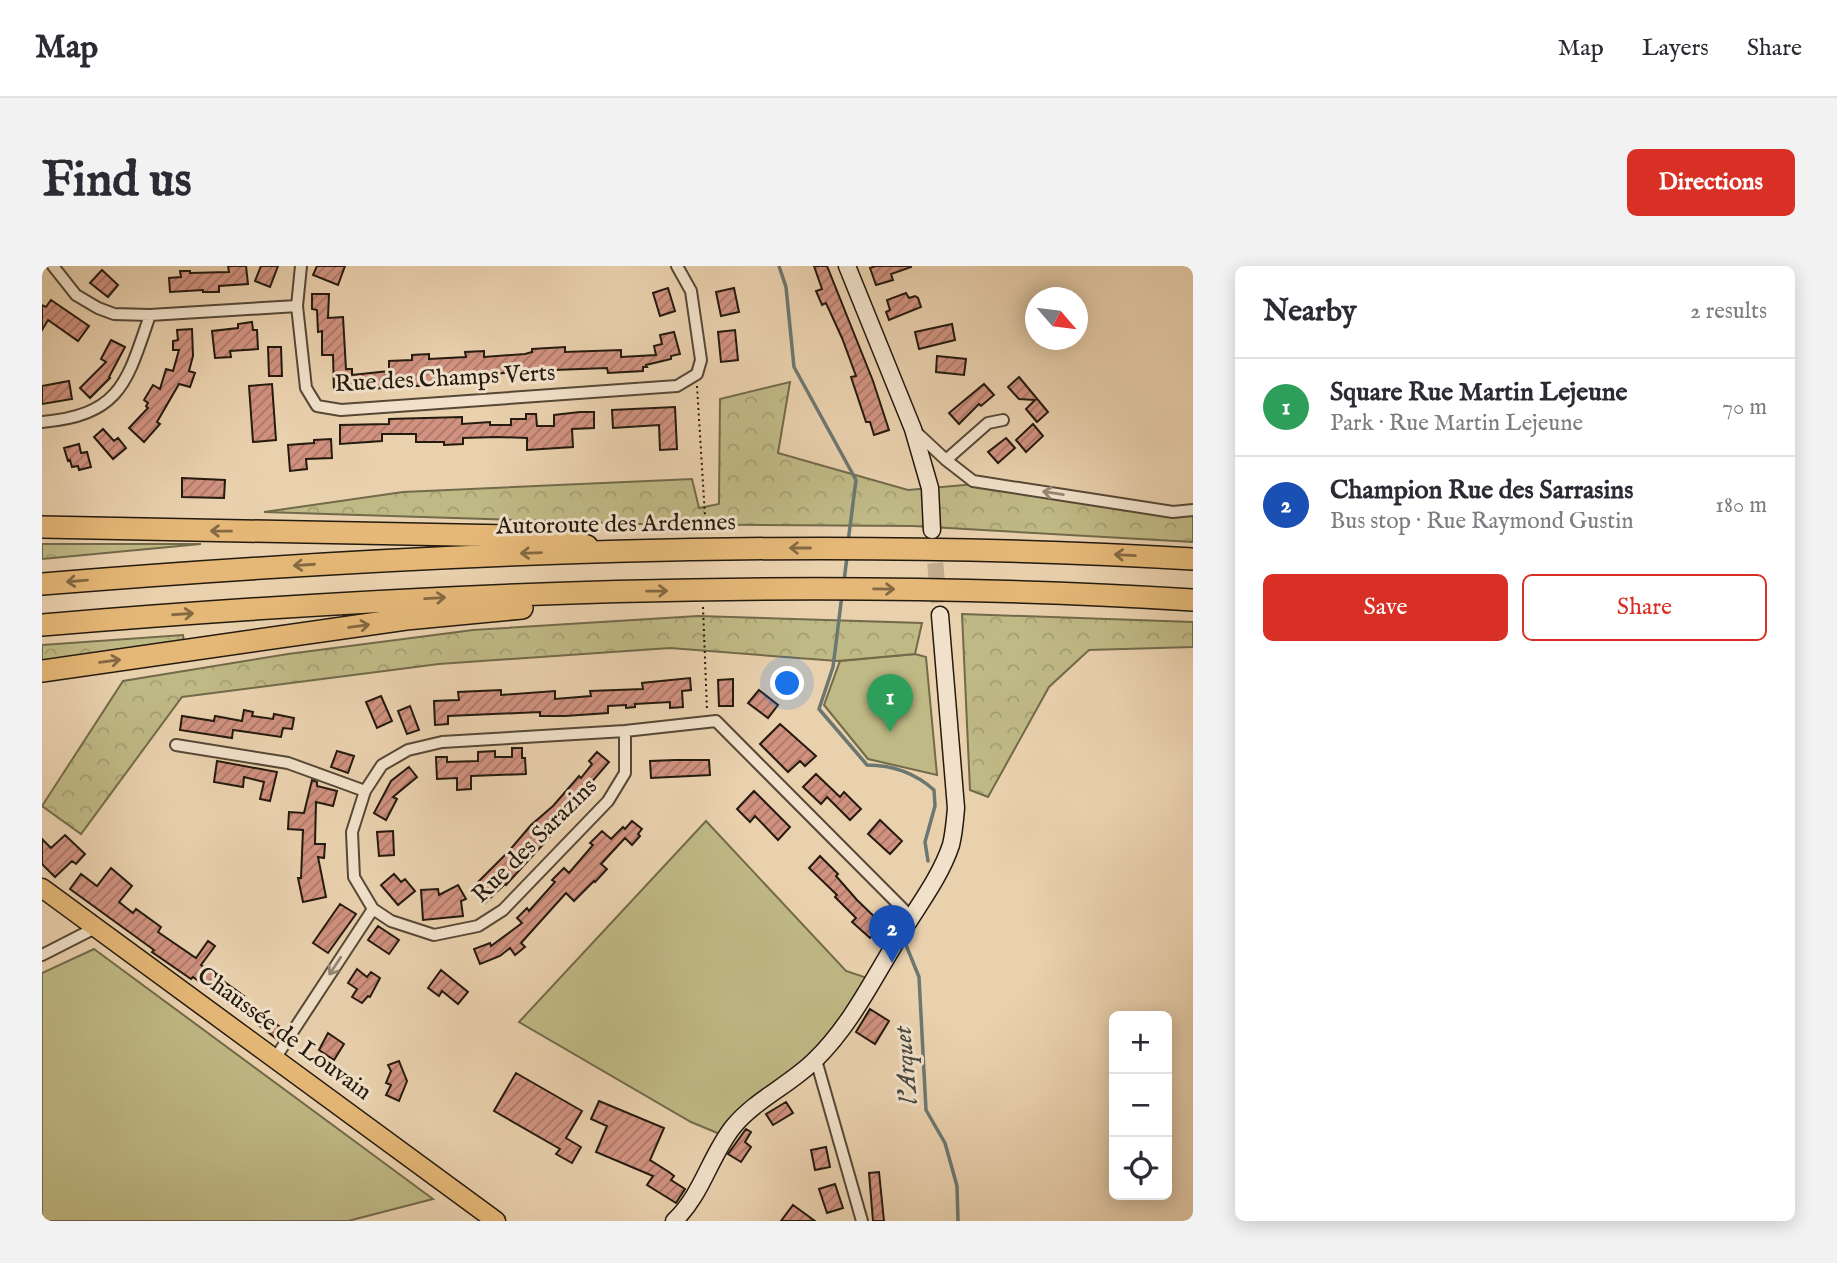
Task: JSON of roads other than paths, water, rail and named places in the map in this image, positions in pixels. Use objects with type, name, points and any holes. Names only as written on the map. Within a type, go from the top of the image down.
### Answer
[{"type":"highway","points":[[42,527],[558,537],[599,551]]},
{"type":"highway","name":"Autoroute des Ardennes","points":[[42,584],[447,556],[599,551],[883,548],[1027,551],[1193,559]]},
{"type":"highway","points":[[42,625],[445,597],[589,592],[869,589],[1193,600]]},
{"type":"highway","points":[[42,671],[406,619],[551,605],[589,592]]},
{"type":"main road","name":"Chaussée de Louvain","points":[[42,888],[276,1057],[496,1221]]},
{"type":"street","points":[[53,266],[76,295],[97,308],[114,314],[150,315],[297,306]]},
{"type":"street","name":"Rue des Champs Verts","points":[[301,266],[297,306],[306,388],[317,406],[341,410],[677,386],[697,374],[701,360],[691,291],[677,266]]},
{"type":"street","points":[[847,266],[913,429],[930,488],[932,530]]},
{"type":"street","points":[[42,422],[71,419],[101,407],[119,389],[133,365],[150,315]]},
{"type":"street","points":[[946,460],[988,423],[1003,420]]},
{"type":"street","points":[[913,429],[973,481],[1173,512],[1193,510]]},
{"type":"street","points":[[674,1221],[683,1213],[734,1126],[760,1102],[793,1080],[816,1060],[850,1016],[941,869],[954,831],[956,808],[940,615]]},
{"type":"street","points":[[276,1057],[373,909],[354,877],[352,832],[365,791],[382,765],[408,750],[442,742],[625,731],[716,721],[912,918]]},
{"type":"street","name":"Rue des Sarazins","points":[[373,909],[391,921],[434,935],[478,926],[503,909],[608,801],[625,773],[625,731]]},
{"type":"street","points":[[176,745],[288,763],[365,791]]},
{"type":"street","points":[[42,955],[95,928]]},
{"type":"street","points":[[816,1060],[862,1221]]},
{"type":"waterway","points":[[779,266],[786,287],[794,367],[856,480],[848,542]]},
{"type":"waterway","points":[[844,581],[847,557]]},
{"type":"waterway","points":[[842,595],[833,667],[819,709],[867,765],[903,771],[934,790],[935,806],[925,842],[928,861]]},
{"type":"waterway","name":"l'Arquet","points":[[906,945],[919,977],[926,1110],[945,1143],[957,1186],[958,1221]]},
{"type":"tunnel","points":[[933,539],[940,615]]},
{"type":"place","name":"Square Rue Martin Lejeune","points":[[890,732]]},
{"type":"place","name":"Champion Rue des Sarrasins","points":[[892,963]]}]
